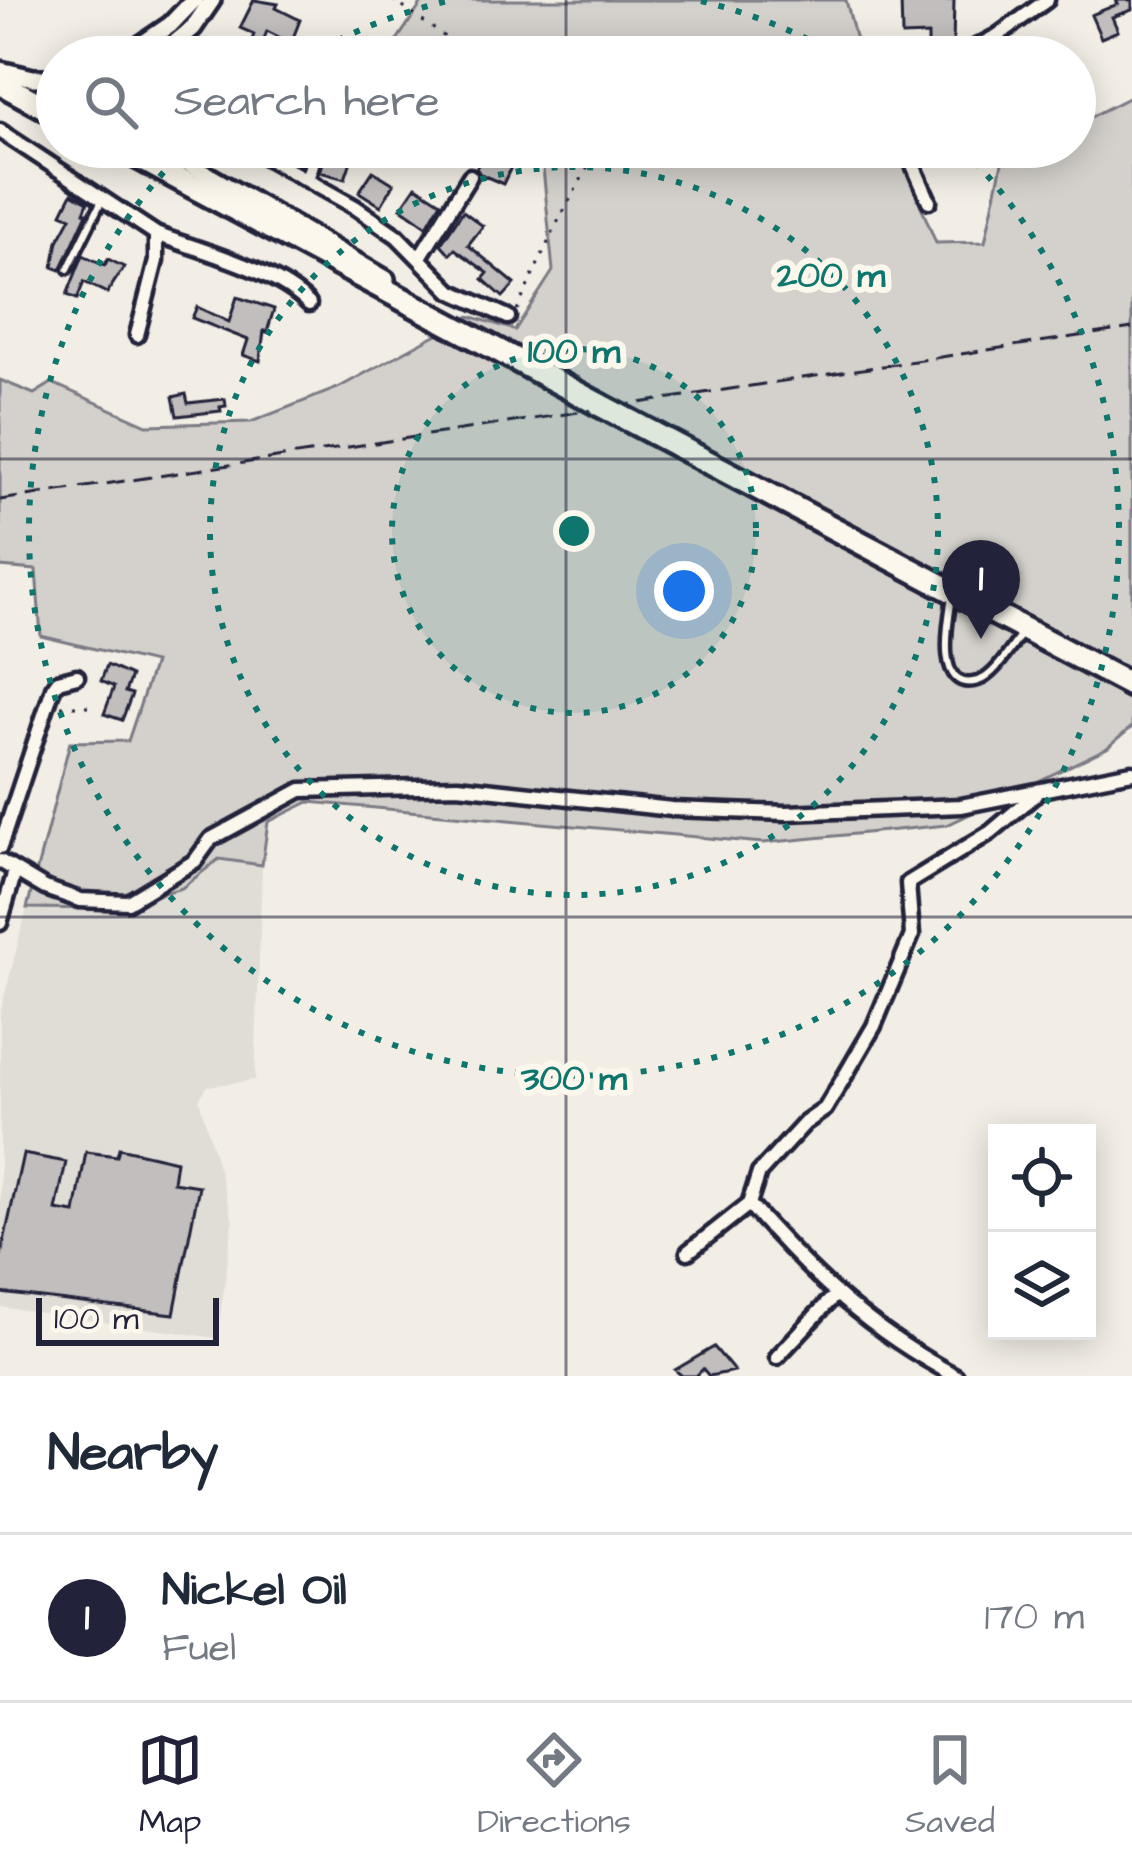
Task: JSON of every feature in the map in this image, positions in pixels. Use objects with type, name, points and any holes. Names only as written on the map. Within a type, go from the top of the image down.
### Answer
[{"type":"highway","points":[[0,83],[36,103]]},
{"type":"highway","points":[[158,168],[1132,686]]},
{"type":"street","points":[[154,36],[194,0]]},
{"type":"street","points":[[183,36],[212,0]]},
{"type":"street","points":[[997,36],[1047,0]]},
{"type":"street","points":[[0,70],[36,78]]},
{"type":"street","points":[[0,131],[36,155]]},
{"type":"street","points":[[56,168],[156,234],[237,264],[297,292],[309,304]]},
{"type":"street","points":[[196,168],[485,342]]},
{"type":"street","points":[[286,168],[355,207],[420,256],[434,278],[451,291],[508,317]]},
{"type":"street","points":[[307,180],[311,168]]},
{"type":"street","points":[[914,168],[929,201]]},
{"type":"street","points":[[420,256],[470,176]]},
{"type":"street","points":[[137,335],[156,261],[156,234]]},
{"type":"street","points":[[0,847],[47,705],[58,681],[77,676]]},
{"type":"street","points":[[0,861],[46,888],[80,900],[128,902],[195,861],[211,839],[301,790],[458,786],[770,813],[961,806],[1132,772]]},
{"type":"street","points":[[688,1252],[749,1204],[759,1173],[825,1108],[874,1026],[912,935],[908,884],[991,832],[1040,791]]},
{"type":"street","points":[[0,923],[15,871]]},
{"type":"street","points":[[749,1204],[795,1257],[871,1326],[956,1376]]},
{"type":"street","points":[[777,1357],[836,1294]]},
{"type":"lane","points":[[68,269],[103,199]]},
{"type":"lane","points":[[952,593],[944,652],[953,673],[964,681],[987,675],[1024,631]]},
{"type":"path","points":[[393,0],[444,36]]},
{"type":"path","points":[[508,317],[515,314],[587,168]]},
{"type":"path","points":[[47,705],[95,706]]},
{"type":"shaded area","points":[[424,0],[846,0],[855,36],[400,36]]},
{"type":"shaded area","points":[[1132,96],[1132,727],[1107,748],[947,825],[763,843],[309,802],[268,822],[262,865],[219,859],[182,888],[107,909],[27,908],[70,742],[128,741],[154,663],[41,636],[36,570],[0,567],[0,380],[34,394],[52,383],[147,425],[251,422],[338,388],[470,316],[515,330],[553,271],[543,168],[906,168],[936,243],[985,242],[1001,168],[1096,168],[1096,114]]},
{"type":"shaded area","points":[[219,859],[262,865],[255,1080],[208,1086],[199,1099],[233,1221],[217,1338],[0,1307],[0,1014],[27,908],[107,909],[182,888]]},
{"type":"building","points":[[254,0],[278,4],[276,8],[300,20],[294,36],[267,31],[265,36],[253,36],[240,28]]},
{"type":"building","points":[[901,0],[954,0],[953,36],[902,36]]},
{"type":"building","points":[[1116,0],[1132,0],[1132,10],[1112,17],[1118,31],[1101,38],[1091,15],[1118,4]]},
{"type":"building","points":[[321,168],[349,168],[345,179],[320,172]]},
{"type":"building","points":[[476,168],[511,168],[503,184]]},
{"type":"building","points":[[373,171],[394,184],[381,206],[359,192]]},
{"type":"building","points":[[416,186],[441,202],[427,226],[401,208]]},
{"type":"building","points":[[72,193],[88,202],[87,213],[61,270],[53,267],[58,241],[71,217],[62,213]]},
{"type":"building","points":[[463,211],[483,226],[468,245],[515,284],[503,297],[483,279],[488,273],[455,249],[450,254],[441,244]]},
{"type":"building","points":[[83,255],[124,267],[107,293],[84,282],[77,299],[67,295]]},
{"type":"building","points":[[237,297],[274,309],[264,331],[260,361],[243,355],[248,340],[192,318],[197,307],[229,322]]},
{"type":"building","points":[[186,394],[188,403],[225,399],[226,406],[221,411],[177,416],[173,397]]},
{"type":"building","points":[[107,665],[131,676],[125,692],[132,694],[122,720],[104,714],[114,687],[101,681]]},
{"type":"building","points":[[119,1148],[176,1161],[173,1182],[199,1186],[174,1314],[0,1293],[0,1260],[23,1154],[66,1162],[56,1210],[75,1213],[86,1152],[117,1156]]},
{"type":"building","points":[[714,1347],[734,1371],[709,1376],[703,1369],[696,1376],[682,1376],[675,1370]]},
{"type":"railway","points":[[0,500],[1132,328]]},
{"type":"place","name":"Nickel Oil","points":[[981,639]]}]
